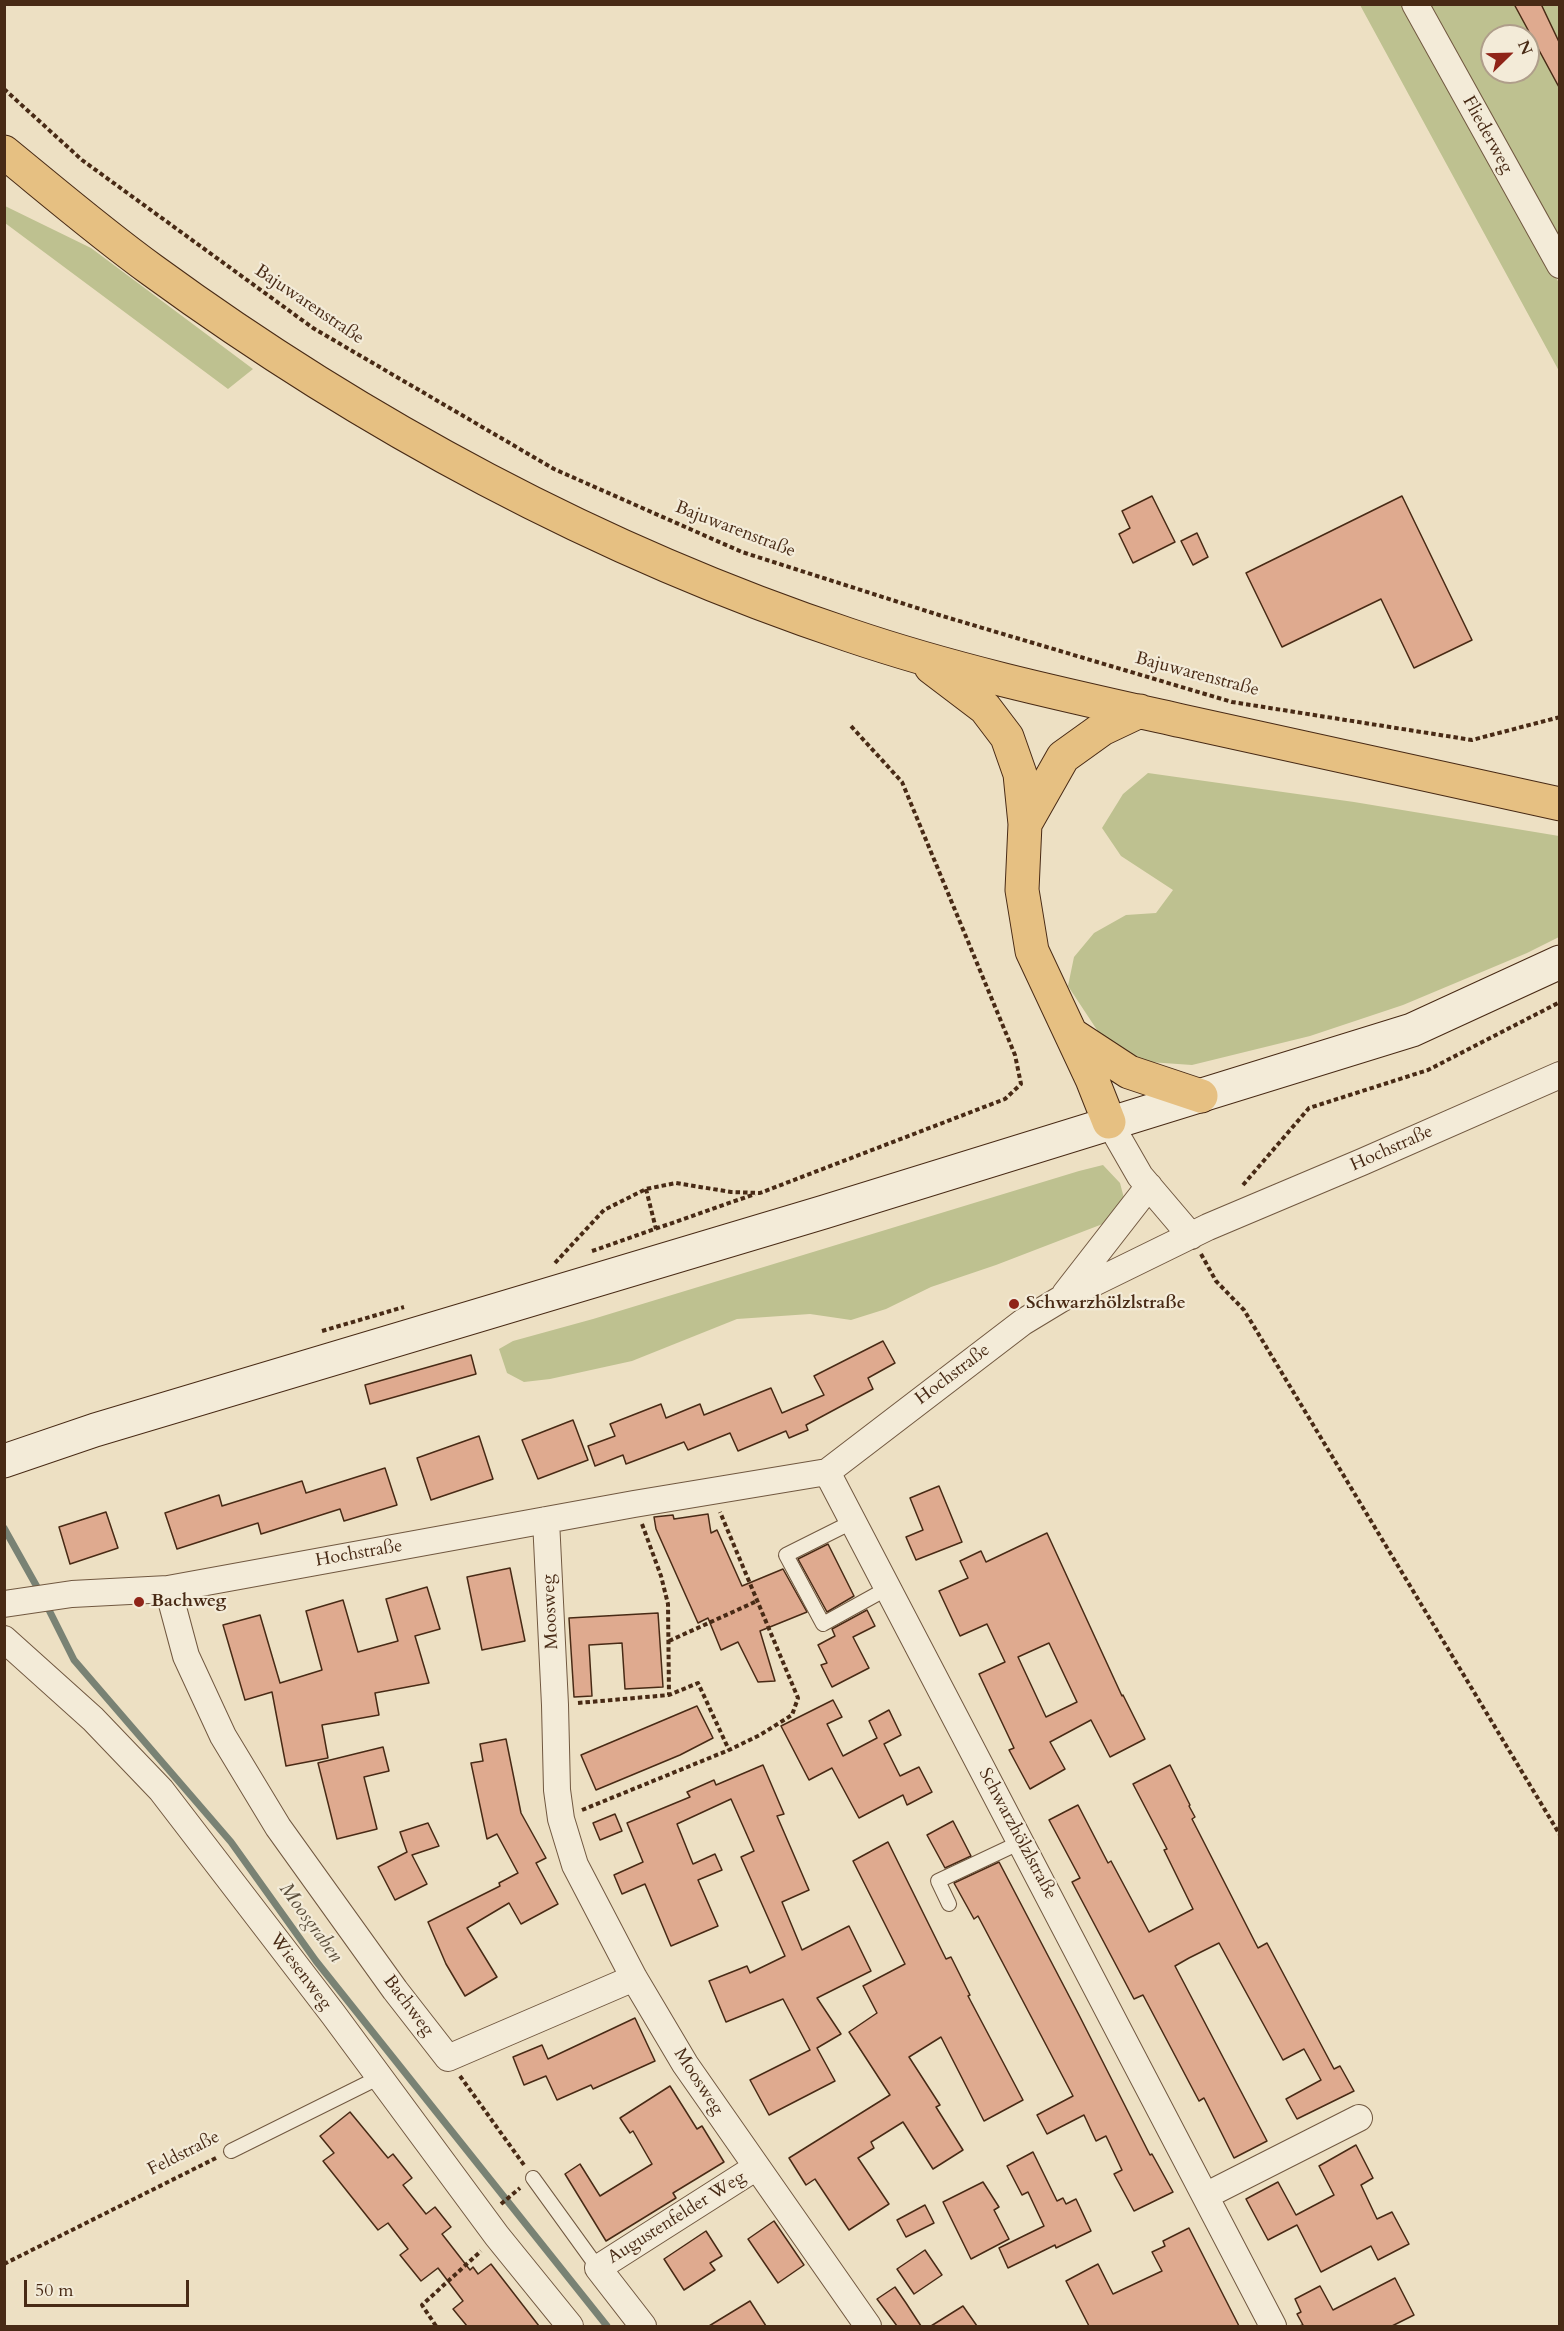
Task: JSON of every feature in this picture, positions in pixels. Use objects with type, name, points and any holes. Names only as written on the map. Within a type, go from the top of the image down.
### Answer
[{"type":"highway","points":[[4,152],[150,269],[334,393],[497,485],[610,541],[770,608],[987,676],[1560,804]]},
{"type":"highway","points":[[918,656],[985,708],[1007,737],[1020,774],[1025,825],[1022,890],[1032,951],[1092,1079],[1109,1122]]},
{"type":"highway","points":[[1025,825],[1063,757],[1102,729],[1140,711]]},
{"type":"highway","points":[[1070,1034],[1129,1072],[1201,1096]]},
{"type":"main road","points":[[4,1461],[660,1244],[825,1212],[1109,1122],[1201,1096],[1412,1030],[1560,962]]},
{"type":"street","name":"Fliederweg","points":[[1415,4],[1560,265]]},
{"type":"street","name":"Hochstraße","points":[[11,1603],[72,1594],[168,1589],[634,1504],[827,1472],[1023,1322],[1061,1299],[1208,1227],[1560,1075]]},
{"type":"street","points":[[1109,1122],[1140,1176],[1191,1236]]},
{"type":"street","points":[[1061,1299],[1149,1186]]},
{"type":"street","name":"Schwarzhölzlstraße","points":[[827,1472],[1205,2196],[1264,2323]]},
{"type":"street","name":"Moosweg","points":[[546,1520],[557,1790],[561,1819],[575,1865],[634,1978],[685,2064],[755,2168],[868,2326]]},
{"type":"street","name":"Bachweg","points":[[168,1589],[186,1656],[223,1736],[278,1827],[395,1990],[448,2058]]},
{"type":"street","name":"Wiesenweg","points":[[4,1640],[93,1719],[161,1790],[380,2077],[490,2227],[570,2326]]},
{"type":"street","points":[[448,2058],[634,1978]]},
{"type":"street","points":[[1205,2196],[1359,2118]]},
{"type":"street","name":"Augustenfelder Weg","points":[[643,2326],[598,2268],[755,2168]]},
{"type":"lane","points":[[852,1518],[842,1527],[786,1555],[823,1624],[888,1588]]},
{"type":"lane","points":[[949,1904],[938,1881],[1021,1842]]},
{"type":"lane","name":"Feldstraße","points":[[231,2151],[380,2077]]},
{"type":"lane","name":"Augustenfelder Weg","points":[[533,2178],[598,2268]]},
{"type":"path","name":"Bajuwarenstraße","points":[[4,90],[82,160],[313,328],[554,469],[742,552],[950,618],[1232,702],[1472,740],[1560,717]]},
{"type":"path","points":[[588,1252],[660,1244],[760,1193],[1005,1098],[1021,1084],[1015,1055],[902,782],[850,725]]},
{"type":"path","points":[[1237,1193],[1309,1108],[1428,1070],[1560,1002]]},
{"type":"path","points":[[566,1260],[554,1263],[604,1210],[646,1189],[676,1184],[731,1192],[760,1193]]},
{"type":"path","points":[[646,1189],[660,1244]]},
{"type":"path","points":[[1191,1236],[1216,1281],[1244,1310],[1560,1835]]},
{"type":"path","points":[[313,1334],[413,1304]]},
{"type":"path","points":[[561,1819],[729,1750],[760,1735],[792,1714],[798,1698],[711,1492]]},
{"type":"path","points":[[634,1504],[661,1576],[668,1604],[669,1695]]},
{"type":"path","points":[[669,1641],[758,1602]]},
{"type":"path","points":[[555,1705],[669,1695],[698,1683],[729,1750]]},
{"type":"path","points":[[436,2326],[422,2305],[533,2178],[448,2058]]},
{"type":"path","name":"Feldstraße","points":[[4,2264],[231,2151]]},
{"type":"green space","points":[[1360,5],[1405,5],[1559,283],[1559,371]]},
{"type":"green space","points":[[1424,5],[1559,5],[1559,249]]},
{"type":"green space","points":[[5,206],[91,248],[253,369],[228,389],[5,223]]},
{"type":"green space","points":[[1148,773],[1354,802],[1559,836],[1559,937],[1527,953],[1403,1005],[1310,1036],[1192,1065],[1135,1061],[1101,1036],[1068,986],[1074,957],[1094,933],[1126,915],[1156,913],[1173,890],[1121,856],[1102,828],[1123,794]]},
{"type":"green space","points":[[1103,1165],[1120,1183],[1125,1202],[1113,1220],[996,1265],[931,1287],[886,1309],[851,1320],[810,1314],[737,1319],[632,1361],[550,1379],[524,1382],[507,1373],[499,1349],[513,1341]]},
{"type":"building","points":[[1514,4],[1541,4],[1560,44],[1560,89],[1540,52],[1540,24],[1525,24]]},
{"type":"building","points":[[1152,496],[1175,542],[1133,563],[1119,534],[1130,528],[1122,511]]},
{"type":"building","points":[[1402,496],[1472,640],[1414,668],[1381,599],[1282,647],[1246,573]]},
{"type":"building","points":[[1197,533],[1208,557],[1193,565],[1181,541]]},
{"type":"building","points":[[883,1341],[895,1363],[868,1378],[873,1389],[806,1425],[808,1430],[789,1438],[786,1431],[738,1451],[730,1433],[688,1450],[684,1442],[626,1464],[623,1455],[595,1466],[588,1446],[615,1436],[610,1424],[661,1404],[666,1418],[700,1404],[704,1415],[771,1388],[782,1413],[824,1395],[814,1376]]},
{"type":"building","points":[[471,1355],[476,1374],[370,1404],[365,1385]]},
{"type":"building","points":[[573,1420],[588,1460],[538,1479],[522,1440]]},
{"type":"building","points":[[479,1436],[493,1479],[431,1500],[417,1458]]},
{"type":"building","points":[[385,1468],[397,1505],[344,1521],[340,1509],[261,1534],[258,1523],[177,1549],[165,1513],[219,1495],[222,1506],[302,1481],[306,1493]]},
{"type":"building","points":[[939,1486],[962,1542],[916,1560],[906,1537],[923,1530],[910,1498]]},
{"type":"building","points":[[106,1512],[118,1548],[70,1564],[59,1527]]},
{"type":"building","points":[[708,1514],[711,1533],[717,1530],[742,1586],[783,1569],[807,1612],[760,1631],[775,1681],[758,1682],[738,1642],[721,1650],[708,1618],[698,1623],[656,1529],[654,1517],[673,1515],[674,1519]]},
{"type":"building","points":[[1047,1533],[1122,1696],[1145,1739],[1110,1757],[1091,1720],[1050,1742],[1065,1769],[1030,1789],[1009,1750],[1014,1748],[979,1674],[1005,1662],[987,1624],[960,1636],[939,1591],[968,1578],[960,1561],[981,1551],[986,1562]],"holes":[[[1049,1643],[1077,1702],[1046,1717],[1018,1657]]]},
{"type":"building","points":[[828,1544],[854,1596],[827,1612],[798,1559]]},
{"type":"building","points":[[510,1568],[525,1641],[482,1650],[467,1577]]},
{"type":"building","points":[[427,1587],[440,1629],[415,1636],[429,1683],[375,1693],[379,1715],[322,1725],[328,1758],[286,1766],[272,1692],[245,1700],[223,1625],[260,1615],[280,1683],[322,1670],[306,1611],[343,1600],[358,1652],[398,1641],[386,1599]]},
{"type":"building","points":[[867,1610],[875,1626],[853,1637],[869,1668],[832,1687],[821,1665],[827,1663],[818,1645],[835,1636],[832,1629]]},
{"type":"building","points":[[658,1613],[663,1687],[625,1689],[622,1643],[589,1645],[592,1696],[574,1697],[569,1618]]},
{"type":"building","points":[[833,1700],[842,1717],[827,1724],[843,1756],[877,1738],[869,1721],[889,1710],[901,1735],[884,1744],[900,1776],[919,1767],[932,1792],[907,1805],[903,1795],[859,1818],[832,1768],[809,1780],[781,1726]]},
{"type":"building","points":[[697,1706],[713,1738],[680,1755],[596,1790],[581,1755]]},
{"type":"building","points":[[506,1739],[521,1813],[546,1858],[536,1863],[558,1904],[521,1924],[509,1903],[467,1928],[497,1977],[465,1996],[446,1964],[428,1922],[500,1886],[499,1883],[518,1873],[497,1834],[487,1839],[471,1763],[483,1761],[480,1744]]},
{"type":"building","points":[[383,1747],[389,1771],[364,1777],[377,1829],[337,1839],[318,1763]]},
{"type":"building","points":[[763,1765],[784,1814],[777,1816],[809,1890],[782,1902],[802,1950],[849,1926],[871,1971],[817,1998],[841,2034],[817,2048],[835,2081],[769,2115],[750,2080],[810,2050],[783,1999],[726,2022],[709,1981],[747,1966],[750,1973],[785,1956],[741,1857],[754,1851],[731,1799],[677,1824],[693,1864],[715,1854],[722,1870],[698,1880],[718,1926],[671,1946],[645,1884],[622,1894],[614,1875],[643,1862],[627,1823],[690,1797],[687,1792],[714,1780],[716,1785]]},
{"type":"building","points":[[1170,1765],[1195,1817],[1192,1819],[1258,1948],[1267,1943],[1334,2069],[1340,2066],[1354,2091],[1297,2119],[1286,2099],[1321,2080],[1304,2049],[1283,2060],[1219,1943],[1189,1958],[1175,1966],[1267,2141],[1234,2158],[1204,2098],[1199,2101],[1143,1995],[1134,1999],[1072,1882],[1080,1878],[1049,1820],[1078,1805],[1108,1863],[1111,1861],[1149,1932],[1193,1909],[1164,1850],[1167,1849],[1133,1784]]},
{"type":"building","points":[[615,1814],[622,1831],[600,1840],[593,1823]]},
{"type":"building","points":[[953,1821],[971,1856],[945,1868],[927,1835]]},
{"type":"building","points":[[428,1823],[439,1846],[412,1855],[427,1884],[395,1900],[378,1867],[407,1852],[400,1832]]},
{"type":"building","points":[[888,1842],[946,1959],[951,1957],[970,1995],[968,1996],[1023,2100],[984,2121],[941,2037],[909,2057],[940,2105],[936,2107],[963,2150],[933,2169],[903,2122],[871,2142],[874,2148],[858,2158],[889,2204],[849,2230],[815,2179],[806,2185],[789,2158],[890,2095],[849,2032],[877,2013],[863,1986],[905,1964],[853,1861]]},
{"type":"building","points":[[999,1862],[1150,2155],[1152,2154],[1173,2192],[1134,2211],[1114,2174],[1122,2170],[1106,2136],[1096,2141],[1084,2115],[1047,2134],[1037,2115],[1073,2096],[978,1916],[974,1919],[954,1883]]},
{"type":"building","points":[[635,2018],[655,2061],[593,2089],[591,2085],[557,2100],[546,2076],[524,2085],[513,2057],[542,2045],[548,2059]]},
{"type":"building","points":[[670,2086],[697,2129],[702,2126],[724,2162],[673,2193],[676,2198],[606,2241],[565,2174],[580,2164],[600,2196],[652,2164],[633,2131],[630,2133],[620,2118]]},
{"type":"building","points":[[350,2112],[388,2158],[393,2154],[412,2178],[403,2185],[426,2214],[435,2207],[451,2227],[442,2234],[470,2270],[473,2267],[478,2274],[491,2264],[539,2326],[467,2326],[453,2309],[463,2301],[438,2268],[421,2281],[400,2255],[408,2249],[388,2223],[378,2230],[323,2161],[334,2153],[320,2136]]},
{"type":"building","points":[[1356,2145],[1373,2178],[1361,2185],[1377,2219],[1392,2212],[1409,2244],[1378,2260],[1371,2246],[1321,2272],[1297,2225],[1268,2240],[1246,2199],[1278,2182],[1296,2215],[1334,2195],[1319,2166]]},
{"type":"building","points":[[1033,2152],[1057,2201],[1063,2198],[1066,2204],[1076,2199],[1091,2231],[1056,2248],[1055,2245],[1008,2268],[999,2248],[1044,2226],[1028,2192],[1022,2195],[1007,2166]]},
{"type":"building","points":[[983,2182],[999,2207],[994,2210],[1009,2239],[971,2259],[943,2202]]},
{"type":"building","points":[[925,2205],[934,2223],[906,2237],[897,2220]]},
{"type":"building","points":[[774,2221],[804,2265],[778,2283],[748,2239]]},
{"type":"building","points":[[1189,2228],[1239,2326],[1089,2326],[1066,2281],[1098,2264],[1113,2294],[1162,2271],[1152,2252],[1165,2246],[1163,2241]]},
{"type":"building","points":[[706,2231],[722,2256],[710,2263],[715,2270],[684,2290],[664,2259]]},
{"type":"building","points":[[925,2250],[942,2275],[914,2294],[897,2269]]},
{"type":"building","points":[[1395,2278],[1414,2315],[1392,2326],[1299,2326],[1303,2325],[1297,2314],[1301,2312],[1295,2299],[1320,2286],[1333,2310]]},
{"type":"building","points":[[895,2287],[921,2326],[897,2326],[877,2299]]},
{"type":"building","points":[[750,2301],[766,2326],[709,2326]]},
{"type":"building","points":[[963,2306],[977,2326],[931,2326]]},
{"type":"waterway","name":"Moosgraben","points":[[4,1528],[41,1594]]},
{"type":"waterway","name":"Moosgraben","points":[[46,1604],[74,1660],[231,1842],[316,1961],[607,2326]]},
{"type":"place","name":"Schwarzhölzlstraße","points":[[1014,1304]]},
{"type":"place","name":"Bachweg","points":[[139,1602]]}]
